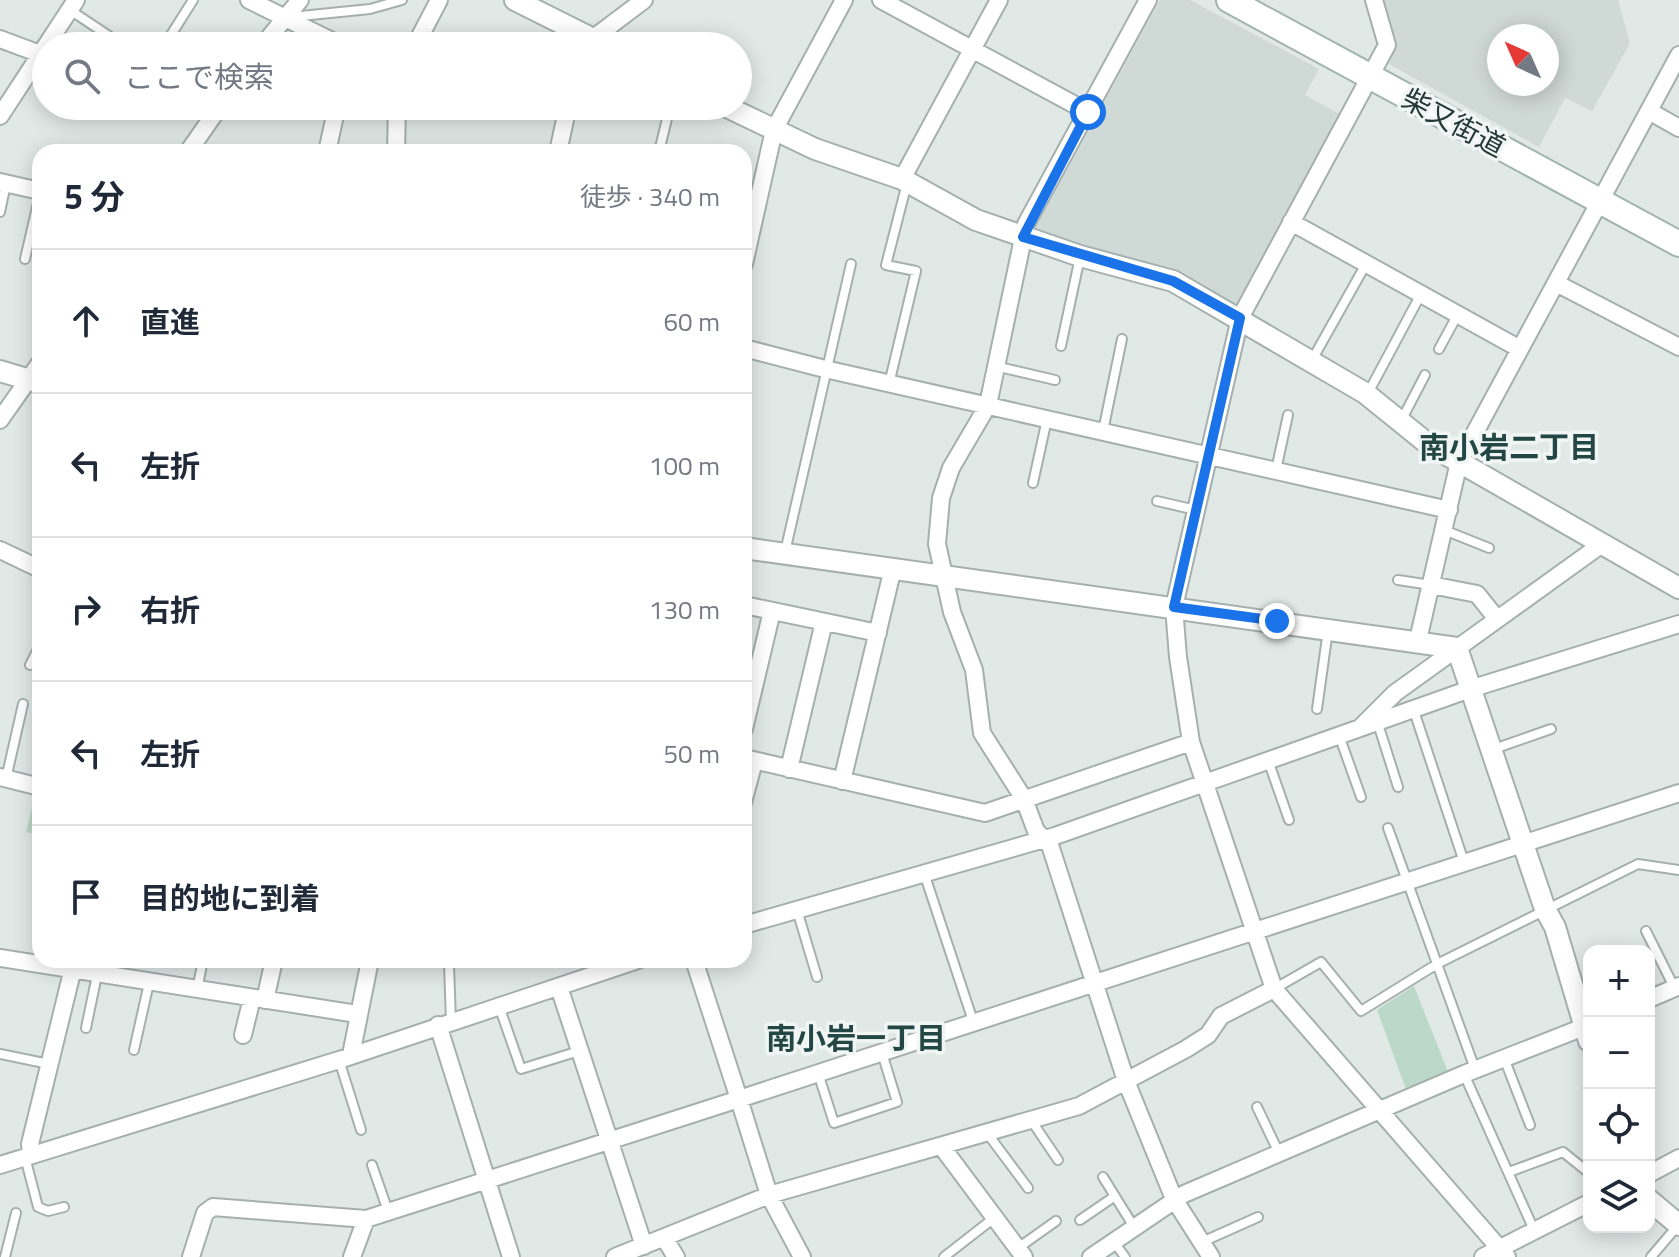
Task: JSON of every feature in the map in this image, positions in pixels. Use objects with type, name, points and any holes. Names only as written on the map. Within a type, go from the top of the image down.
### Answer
[{"type":"main road","name":"柴又街道","points":[[1229,0],[1679,244]]},
{"type":"street","points":[[249,0],[314,32]]},
{"type":"street","points":[[272,32],[300,0]]},
{"type":"street","points":[[422,32],[439,0]]},
{"type":"street","points":[[515,0],[574,32]]},
{"type":"street","points":[[607,32],[644,0]]},
{"type":"street","points":[[752,228],[774,130],[844,0]]},
{"type":"street","points":[[881,0],[1088,112]]},
{"type":"street","points":[[905,181],[999,0]]},
{"type":"street","points":[[1148,0],[1023,237],[988,405],[951,468],[941,498],[937,544],[952,612],[974,670],[982,733],[1024,799],[1036,831],[1050,845],[1126,1081],[1174,1199],[1211,1257]]},
{"type":"street","points":[[1374,0],[1387,45],[1240,318],[1174,607],[1191,742],[1274,989],[1503,1253]]},
{"type":"street","points":[[55,32],[73,5]]},
{"type":"street","points":[[0,39],[32,51]]},
{"type":"street","points":[[1418,640],[1459,462],[1679,55]]},
{"type":"street","points":[[0,116],[32,66]]},
{"type":"street","points":[[1649,111],[1679,128]]},
{"type":"street","points":[[752,119],[905,181],[976,220],[1080,256],[1173,281],[1367,395],[1459,462],[1679,588]]},
{"type":"street","points":[[194,144],[210,120]]},
{"type":"street","points":[[329,144],[334,120]]},
{"type":"street","points":[[396,144],[397,120]]},
{"type":"street","points":[[560,144],[565,120]]},
{"type":"street","points":[[3,182],[32,190]]},
{"type":"street","points":[[1291,222],[1520,349]]},
{"type":"street","points":[[1556,283],[1679,347]]},
{"type":"street","points":[[752,350],[889,384],[1449,510]]},
{"type":"street","points":[[0,371],[32,375]]},
{"type":"street","points":[[0,420],[32,381]]},
{"type":"street","points":[[1357,732],[1395,693],[1602,544]]},
{"type":"street","points":[[752,549],[1328,627],[1457,648]]},
{"type":"street","points":[[0,550],[32,565]]},
{"type":"street","points":[[842,781],[893,568]]},
{"type":"street","points":[[1431,585],[1477,594],[1497,619]]},
{"type":"street","points":[[752,607],[878,633]]},
{"type":"street","points":[[752,695],[772,611]]},
{"type":"street","points":[[789,769],[824,622]]},
{"type":"street","points":[[752,920],[1043,839],[1269,763],[1473,688],[1679,624]]},
{"type":"street","points":[[1457,648],[1545,909],[1555,927],[1583,1018]]},
{"type":"street","points":[[752,760],[985,813],[1191,742]]},
{"type":"street","points":[[3,778],[32,785]]},
{"type":"street","points":[[191,1257],[205,1213],[213,1207],[366,1219],[1679,793]]},
{"type":"street","points":[[0,958],[32,961]]},
{"type":"street","points":[[28,1156],[73,968]]},
{"type":"street","points":[[79,968],[97,975],[357,1014]]},
{"type":"street","points":[[243,1035],[271,968]]},
{"type":"street","points":[[345,1058],[368,968]]},
{"type":"street","points":[[0,1165],[345,1058],[615,968]]},
{"type":"street","points":[[697,968],[769,1195],[802,1257]]},
{"type":"street","points":[[559,987],[644,1246]]},
{"type":"street","points":[[1655,996],[1677,987]]},
{"type":"street","points":[[615,1257],[769,1195],[1079,1106],[1208,1035],[1221,1016],[1274,989]]},
{"type":"street","points":[[444,1024],[486,1179],[511,1257]]},
{"type":"street","points":[[1091,1257],[1174,1199],[1504,1058],[1583,1032]]},
{"type":"street","points":[[942,1147],[1021,1253]]},
{"type":"street","points":[[1655,1171],[1679,1158]]},
{"type":"street","points":[[1655,1205],[1679,1224]]},
{"type":"street","points":[[1483,1257],[1503,1253],[1535,1231],[1583,1206]]},
{"type":"street","points":[[352,1257],[366,1219]]},
{"type":"street","points":[[665,1239],[676,1257]]},
{"type":"lane","points":[[173,32],[193,0]]},
{"type":"lane","points":[[283,17],[315,17],[402,0]]},
{"type":"lane","points":[[73,5],[107,32]]},
{"type":"lane","points":[[661,144],[667,120]]},
{"type":"lane","points":[[889,384],[916,271],[886,265],[905,181]]},
{"type":"lane","points":[[0,212],[3,182]]},
{"type":"lane","points":[[25,259],[32,228]]},
{"type":"lane","points":[[1061,346],[1080,256]]},
{"type":"lane","points":[[1312,361],[1367,262]]},
{"type":"lane","points":[[785,553],[851,264]]},
{"type":"lane","points":[[1367,395],[1422,294]]},
{"type":"lane","points":[[1439,349],[1458,314]]},
{"type":"lane","points":[[1103,431],[1122,339]]},
{"type":"lane","points":[[995,366],[1055,380]]},
{"type":"lane","points":[[1401,422],[1425,375]]},
{"type":"lane","points":[[1276,471],[1288,415]]},
{"type":"lane","points":[[1033,483],[1047,418]]},
{"type":"lane","points":[[1157,501],[1197,510]]},
{"type":"lane","points":[[1444,530],[1489,548]]},
{"type":"lane","points":[[1398,580],[1431,585]]},
{"type":"lane","points":[[1317,709],[1328,627]]},
{"type":"lane","points":[[30,665],[32,661]]},
{"type":"lane","points":[[3,778],[23,704]]},
{"type":"lane","points":[[1414,711],[1465,864]]},
{"type":"lane","points":[[1378,724],[1398,787]]},
{"type":"lane","points":[[1490,750],[1551,729]]},
{"type":"lane","points":[[1340,738],[1361,797]]},
{"type":"lane","points":[[1269,763],[1289,820]]},
{"type":"lane","points":[[1388,828],[1437,964],[1470,1072],[1535,1231]]},
{"type":"lane","points":[[1274,989],[1321,962],[1361,1011],[1437,964],[1638,864],[1679,870]]},
{"type":"lane","points":[[924,872],[973,1021]]},
{"type":"lane","points":[[797,910],[817,977]]},
{"type":"lane","points":[[1646,931],[1677,987]]},
{"type":"lane","points":[[197,990],[201,968]]},
{"type":"lane","points":[[444,1024],[449,968]]},
{"type":"lane","points":[[86,1028],[97,975]]},
{"type":"lane","points":[[134,1050],[149,983]]},
{"type":"lane","points":[[499,1006],[521,1069],[579,1051]]},
{"type":"lane","points":[[817,1072],[834,1123],[897,1102],[882,1051]]},
{"type":"lane","points":[[0,1054],[49,1064]]},
{"type":"lane","points":[[345,1058],[361,1130]]},
{"type":"lane","points":[[1504,1058],[1530,1125]]},
{"type":"lane","points":[[1257,1107],[1279,1154]]},
{"type":"lane","points":[[1031,1120],[1058,1160]]},
{"type":"lane","points":[[987,1133],[1028,1188]]},
{"type":"lane","points":[[1509,1172],[1563,1152],[1583,1168]]},
{"type":"lane","points":[[28,1156],[38,1207],[48,1211],[64,1207]]},
{"type":"lane","points":[[372,1165],[388,1211]]},
{"type":"lane","points":[[1103,1177],[1135,1228]]},
{"type":"lane","points":[[1080,1220],[1115,1196]]},
{"type":"lane","points":[[5,1257],[16,1213]]},
{"type":"lane","points":[[944,1257],[995,1217]]},
{"type":"lane","points":[[1201,1242],[1258,1217]]},
{"type":"lane","points":[[1021,1253],[1056,1221]]},
{"type":"lane","points":[[1651,1257],[1679,1224]]},
{"type":"lane","points":[[1114,1242],[1125,1257]]},
{"type":"shaded area","points":[[1160,0],[1190,0],[1319,69],[1305,95],[1341,115],[1237,304],[1230,306],[1039,236],[1035,229]]},
{"type":"shaded area","points":[[1383,0],[1618,0],[1630,43],[1592,111],[1565,98],[1539,147],[1389,64],[1396,47]]},
{"type":"green space","points":[[32,807],[32,833],[26,832]]},
{"type":"green space","points":[[1414,986],[1448,1072],[1406,1089],[1377,1010]]},
{"type":"district","name":"南小岩二丁目","points":[[1509,447]]},
{"type":"district","name":"南小岩一丁目","points":[[856,1038]]},
{"type":"route","points":[[1088,112],[1026,224],[1023,237],[1173,281],[1240,318],[1174,607],[1277,621]]}]
